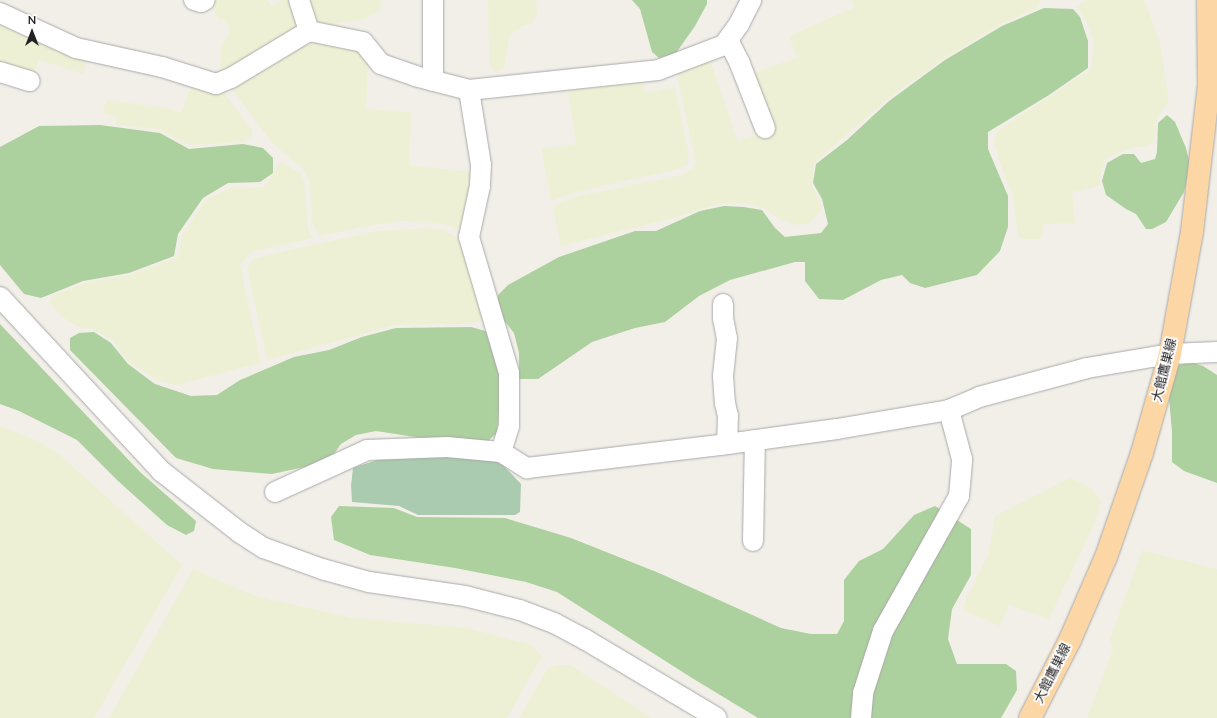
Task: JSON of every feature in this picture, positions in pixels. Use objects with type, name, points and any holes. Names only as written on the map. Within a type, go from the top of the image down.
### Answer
[{"type":"main road","name":"大館鷹巣線","points":[[1030,718],[1070,640],[1106,556],[1142,453],[1170,354],[1192,232],[1209,86],[1208,0]]},
{"type":"street","points":[[194,0],[202,2],[205,0]]},
{"type":"street","points":[[299,0],[309,31]]},
{"type":"street","points":[[433,0],[433,80]]},
{"type":"street","points":[[0,13],[76,48],[162,67],[216,84],[231,78],[309,31],[363,42],[382,64],[468,90],[658,70],[724,45],[739,24],[751,0]]},
{"type":"street","points":[[728,40],[740,64],[764,128]]},
{"type":"street","points":[[0,72],[30,81]]},
{"type":"street","points":[[468,90],[481,165],[480,186],[469,237],[509,373],[509,426],[501,452]]},
{"type":"street","points":[[0,298],[161,471],[238,532],[264,548],[322,569],[362,580],[465,596],[520,610],[554,623],[586,640],[717,718]]},
{"type":"street","points":[[723,304],[723,318],[727,338],[723,376],[725,403],[728,416],[727,444]]},
{"type":"street","points":[[275,492],[367,450],[448,447],[501,452],[527,468],[837,429],[949,410],[979,397],[1087,368],[1170,354],[1208,353],[1217,366]]},
{"type":"street","points":[[861,718],[863,693],[884,631],[959,496],[962,460],[949,410]]},
{"type":"street","points":[[753,541],[755,440]]},
{"type":"green space","points":[[216,0],[267,0],[271,6],[282,0],[294,0],[302,29],[220,75],[221,47],[230,32],[228,24],[224,20],[218,19],[210,4]]},
{"type":"green space","points":[[304,0],[381,0],[381,10],[365,19],[320,26],[312,25]]},
{"type":"green space","points":[[488,0],[534,0],[537,3],[537,15],[531,24],[522,26],[509,37],[504,69],[494,72],[489,62]]},
{"type":"green space","points":[[632,0],[707,0],[707,4],[695,26],[676,53],[659,58],[652,52],[640,9]]},
{"type":"green space","points":[[852,0],[1041,0],[1037,8],[1003,23],[948,56],[889,98],[814,163],[812,185],[822,209],[810,223],[795,225],[779,219],[764,208],[745,203],[722,203],[666,220],[561,246],[553,208],[559,203],[578,196],[682,175],[691,170],[696,164],[676,70],[710,60],[738,141],[770,129],[748,74],[797,58],[789,36],[855,7]]},
{"type":"green space","points":[[1086,0],[1144,0],[1160,42],[1169,101],[1157,118],[1154,143],[1145,147],[1135,147],[1106,158],[1100,176],[1100,186],[1072,192],[1075,223],[1043,224],[1043,235],[1040,239],[1025,239],[1018,237],[1013,196],[1001,166],[994,142],[997,131],[1091,69],[1094,42],[1086,19],[1076,7]]},
{"type":"green space","points":[[1044,8],[1073,9],[1080,17],[1088,41],[1088,68],[1049,95],[988,132],[988,149],[1008,196],[1008,227],[1000,251],[977,275],[925,288],[910,283],[902,275],[881,280],[843,300],[819,299],[805,281],[805,262],[795,262],[730,280],[699,296],[665,322],[635,328],[592,342],[538,379],[519,379],[519,353],[514,333],[498,313],[498,295],[508,285],[559,257],[635,231],[656,231],[700,211],[724,206],[762,210],[775,228],[785,237],[821,233],[828,224],[822,199],[813,183],[816,164],[847,140],[889,101],[945,60],[1002,26]]},
{"type":"green space","points":[[0,22],[87,60],[83,74],[39,60],[33,79],[0,68]]},
{"type":"green space","points":[[320,41],[353,45],[368,60],[366,109],[411,112],[409,165],[477,173],[465,229],[458,229],[438,223],[400,221],[320,236],[312,223],[310,183],[303,169],[273,144],[233,91],[232,84],[295,49]]},
{"type":"green space","points":[[642,77],[645,93],[675,87],[689,155],[688,164],[683,168],[576,192],[551,201],[541,149],[576,144],[568,93],[574,86]]},
{"type":"green space","points":[[192,83],[222,90],[252,130],[252,136],[244,142],[189,145],[158,129],[115,125],[116,117],[103,113],[106,100],[167,108],[181,113]]},
{"type":"green space","points":[[1167,115],[1175,122],[1186,148],[1190,165],[1184,192],[1166,222],[1152,229],[1146,229],[1136,214],[1106,195],[1102,181],[1107,163],[1123,154],[1134,154],[1141,163],[1155,159],[1157,152],[1158,123]]},
{"type":"green space","points":[[100,125],[160,133],[189,149],[243,144],[263,148],[273,158],[273,173],[260,182],[228,183],[203,198],[178,234],[174,256],[129,273],[83,281],[41,298],[24,294],[0,265],[0,147],[39,126]]},
{"type":"green space","points":[[279,162],[284,163],[301,174],[305,186],[308,228],[313,238],[251,252],[240,265],[261,363],[176,385],[158,381],[128,361],[112,340],[94,329],[78,327],[57,313],[49,301],[53,296],[85,283],[131,275],[178,257],[182,235],[205,200],[230,188],[263,187],[272,177]]},
{"type":"green space","points":[[432,228],[444,230],[461,240],[484,314],[481,321],[460,324],[396,325],[267,360],[247,268],[254,258],[376,231]]},
{"type":"green space","points":[[0,324],[140,472],[196,521],[194,531],[186,535],[167,525],[118,481],[77,440],[19,411],[0,404]]},
{"type":"green space","points":[[471,327],[489,332],[502,373],[497,433],[488,441],[434,440],[376,431],[356,435],[341,444],[328,462],[272,474],[213,469],[176,458],[70,350],[70,338],[79,333],[94,332],[111,343],[128,364],[155,384],[191,396],[217,395],[240,380],[294,357],[329,350],[362,337],[396,328]]},
{"type":"green space","points":[[1190,362],[1203,366],[1217,375],[1217,483],[1184,471],[1172,462],[1172,431],[1168,388],[1173,367]]},
{"type":"green space","points":[[0,426],[36,440],[59,454],[182,565],[94,718],[0,718]]},
{"type":"green space","points":[[389,456],[487,458],[502,464],[521,484],[520,512],[515,515],[418,515],[399,506],[352,502],[351,486],[353,468]]},
{"type":"green space","points":[[1070,478],[1091,488],[1101,500],[1093,527],[1049,619],[1009,605],[1000,626],[963,610],[966,599],[989,553],[995,516]]},
{"type":"green space","points":[[339,506],[394,508],[417,517],[505,518],[571,538],[659,573],[781,628],[811,634],[837,634],[844,621],[844,580],[859,561],[883,549],[914,515],[935,506],[971,529],[971,575],[952,609],[948,639],[957,664],[1006,664],[1016,671],[1017,690],[1001,718],[758,718],[557,592],[526,582],[455,568],[370,555],[334,540],[331,517]]},
{"type":"green space","points":[[1142,550],[1217,569],[1217,718],[1087,718],[1113,649],[1110,639]]},
{"type":"green space","points":[[193,569],[258,597],[354,618],[468,628],[532,645],[542,656],[507,718],[109,718]]},
{"type":"green space","points":[[559,665],[570,665],[652,718],[519,718],[548,668]]}]
